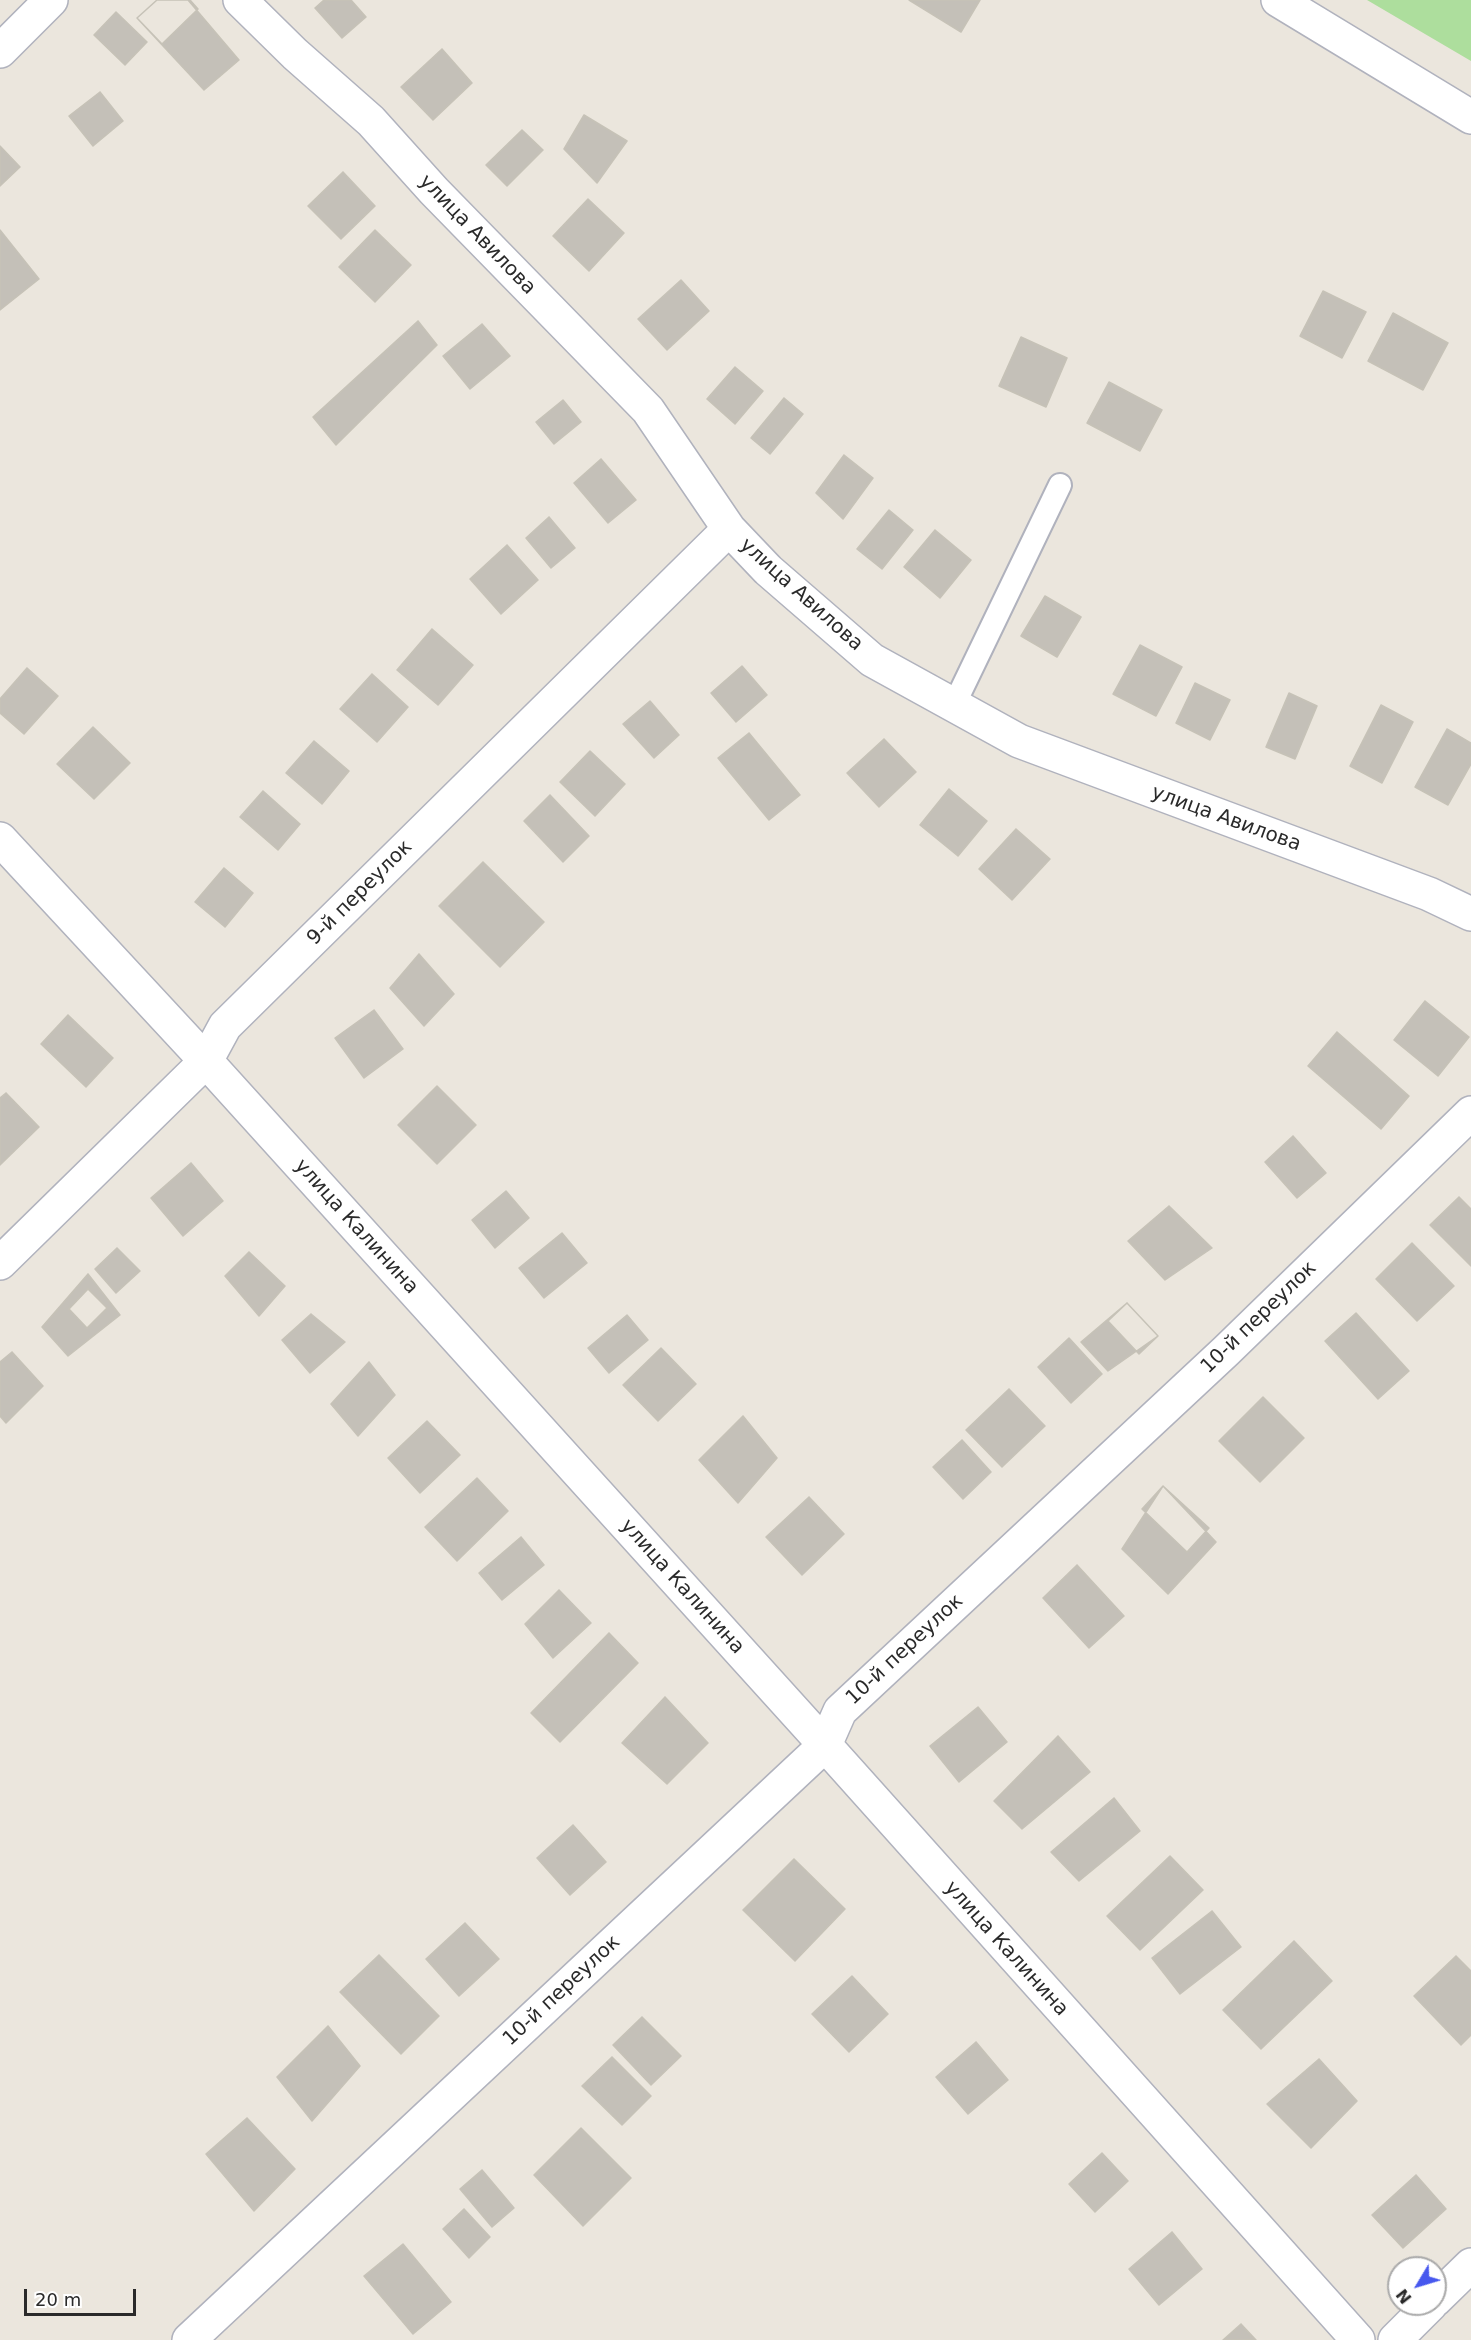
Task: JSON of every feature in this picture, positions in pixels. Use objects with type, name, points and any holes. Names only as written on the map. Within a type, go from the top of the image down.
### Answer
[{"type":"street","points":[[0,51],[51,0]]},
{"type":"street","name":"улица Авилова","points":[[240,0],[295,54],[371,121],[450,208],[648,410],[729,529],[768,570],[872,660],[1018,741],[1429,894],[1471,914]]},
{"type":"street","points":[[1278,0],[1471,117]]},
{"type":"street","name":"9-й переулок","points":[[0,1263],[206,1060],[225,1026],[729,529]]},
{"type":"street","name":"улица Калинина","points":[[0,839],[206,1060],[825,1745],[1358,2340]]},
{"type":"street","name":"10-й переулок","points":[[189,2340],[825,1745],[840,1711],[1226,1351],[1471,1113]]},
{"type":"street","points":[[1447,2288],[1471,2265]]},
{"type":"street","points":[[1395,2340],[1419,2316]]},
{"type":"lane","points":[[954,705],[1060,485]]},
{"type":"green space","points":[[1367,0],[1471,0],[1471,61]]},
{"type":"building","points":[[157,0],[188,0],[239,60],[204,90],[137,18]]},
{"type":"building","points":[[157,0],[190,0],[198,9],[162,44],[137,18]]},
{"type":"building","points":[[324,0],[351,0],[366,17],[342,38],[315,8]]},
{"type":"building","points":[[909,0],[980,0],[961,32]]},
{"type":"building","points":[[116,12],[147,42],[125,65],[94,35]]},
{"type":"building","points":[[442,49],[472,83],[433,120],[401,87]]},
{"type":"building","points":[[100,92],[123,121],[93,146],[69,116]]},
{"type":"building","points":[[584,115],[627,141],[597,183],[564,149]]},
{"type":"building","points":[[522,130],[543,150],[507,186],[486,165]]},
{"type":"building","points":[[0,146],[20,167],[0,186]]},
{"type":"building","points":[[343,172],[375,206],[341,239],[308,206]]},
{"type":"building","points":[[588,199],[624,233],[589,271],[553,236]]},
{"type":"building","points":[[0,230],[39,279],[0,310]]},
{"type":"building","points":[[375,230],[411,265],[375,302],[339,267]]},
{"type":"building","points":[[681,280],[709,311],[667,350],[638,319]]},
{"type":"building","points":[[1323,291],[1366,312],[1342,358],[1300,336]]},
{"type":"building","points":[[1393,313],[1448,343],[1423,390],[1368,361]]},
{"type":"building","points":[[418,321],[437,345],[336,445],[313,417]]},
{"type":"building","points":[[482,324],[510,356],[470,389],[443,356]]},
{"type":"building","points":[[1021,337],[1067,358],[1046,407],[999,386]]},
{"type":"building","points":[[735,367],[763,391],[735,424],[707,399]]},
{"type":"building","points":[[1109,382],[1162,410],[1140,451],[1087,423]]},
{"type":"building","points":[[784,398],[803,414],[770,454],[751,438]]},
{"type":"building","points":[[563,400],[581,422],[554,444],[536,422]]},
{"type":"building","points":[[844,455],[873,478],[843,519],[816,493]]},
{"type":"building","points":[[601,459],[636,500],[608,523],[574,483]]},
{"type":"building","points":[[889,510],[913,530],[882,569],[857,549]]},
{"type":"building","points":[[549,517],[575,548],[551,568],[526,538]]},
{"type":"building","points":[[935,530],[971,560],[940,598],[904,567]]},
{"type":"building","points":[[507,545],[538,580],[501,614],[470,579]]},
{"type":"building","points":[[1045,596],[1081,617],[1057,657],[1021,636]]},
{"type":"building","points":[[432,629],[473,665],[438,705],[397,670]]},
{"type":"building","points":[[1140,645],[1182,667],[1156,716],[1113,694]]},
{"type":"building","points":[[742,666],[767,695],[736,722],[711,693]]},
{"type":"building","points":[[27,668],[58,696],[24,734],[0,713],[0,699]]},
{"type":"building","points":[[372,674],[408,707],[377,742],[340,709]]},
{"type":"building","points":[[1195,683],[1230,700],[1210,740],[1176,723]]},
{"type":"building","points":[[1289,693],[1317,706],[1295,759],[1266,747]]},
{"type":"building","points":[[650,701],[679,735],[654,758],[623,724]]},
{"type":"building","points":[[1381,705],[1413,722],[1382,783],[1350,766]]},
{"type":"building","points":[[93,727],[130,763],[94,799],[57,764]]},
{"type":"building","points":[[1447,729],[1471,743],[1471,764],[1448,805],[1415,787]]},
{"type":"building","points":[[749,733],[800,795],[769,820],[718,758]]},
{"type":"building","points":[[884,739],[916,772],[879,807],[847,773]]},
{"type":"building","points":[[314,741],[349,771],[322,804],[286,773]]},
{"type":"building","points":[[590,751],[625,784],[595,816],[560,782]]},
{"type":"building","points":[[949,789],[987,821],[958,856],[920,825]]},
{"type":"building","points":[[263,791],[300,824],[278,850],[240,817]]},
{"type":"building","points":[[550,795],[589,836],[563,862],[524,821]]},
{"type":"building","points":[[1016,829],[1050,859],[1012,900],[979,869]]},
{"type":"building","points":[[483,862],[544,922],[500,967],[439,906]]},
{"type":"building","points":[[224,868],[253,893],[225,927],[195,902]]},
{"type":"building","points":[[419,954],[454,994],[424,1026],[390,988]]},
{"type":"building","points":[[1425,1001],[1469,1037],[1438,1076],[1394,1040]]},
{"type":"building","points":[[374,1010],[403,1049],[364,1078],[335,1038]]},
{"type":"building","points":[[68,1015],[113,1058],[86,1087],[41,1044]]},
{"type":"building","points":[[1337,1032],[1409,1096],[1381,1129],[1308,1066]]},
{"type":"building","points":[[437,1086],[476,1125],[437,1164],[398,1125]]},
{"type":"building","points":[[6,1093],[39,1127],[0,1165],[0,1098]]},
{"type":"building","points":[[1293,1136],[1326,1173],[1297,1198],[1265,1162]]},
{"type":"building","points":[[191,1163],[223,1201],[183,1236],[151,1198]]},
{"type":"building","points":[[506,1191],[529,1218],[495,1248],[472,1220]]},
{"type":"building","points":[[1459,1197],[1471,1209],[1471,1266],[1430,1225]]},
{"type":"building","points":[[1169,1206],[1212,1248],[1165,1280],[1128,1241]]},
{"type":"building","points":[[562,1233],[587,1263],[544,1298],[519,1268]]},
{"type":"building","points":[[1412,1243],[1454,1286],[1417,1321],[1376,1279]]},
{"type":"building","points":[[117,1248],[140,1271],[116,1293],[95,1269]]},
{"type":"building","points":[[249,1252],[285,1286],[259,1316],[225,1276]]},
{"type":"building","points":[[88,1274],[120,1315],[68,1356],[42,1327]]},
{"type":"building","points":[[88,1289],[107,1308],[87,1328],[69,1309]]},
{"type":"building","points":[[1127,1303],[1158,1336],[1139,1354],[1108,1321]]},
{"type":"building","points":[[1127,1303],[1158,1336],[1108,1371],[1081,1342]]},
{"type":"building","points":[[1356,1313],[1409,1371],[1378,1399],[1325,1341]]},
{"type":"building","points":[[311,1314],[345,1342],[310,1373],[282,1340]]},
{"type":"building","points":[[627,1315],[648,1340],[609,1373],[588,1348]]},
{"type":"building","points":[[1069,1338],[1102,1374],[1071,1403],[1038,1367]]},
{"type":"building","points":[[661,1348],[696,1384],[658,1421],[623,1385]]},
{"type":"building","points":[[12,1352],[43,1386],[6,1423],[0,1416],[0,1362]]},
{"type":"building","points":[[369,1362],[395,1395],[358,1436],[331,1404]]},
{"type":"building","points":[[1009,1389],[1045,1426],[1002,1467],[966,1430]]},
{"type":"building","points":[[1263,1397],[1304,1438],[1260,1482],[1219,1441]]},
{"type":"building","points":[[743,1416],[777,1458],[738,1503],[699,1460]]},
{"type":"building","points":[[427,1421],[460,1455],[420,1493],[388,1458]]},
{"type":"building","points":[[962,1440],[991,1472],[963,1499],[933,1467]]},
{"type":"building","points":[[477,1478],[508,1511],[457,1561],[425,1527]]},
{"type":"building","points":[[1163,1486],[1209,1528],[1187,1552],[1142,1509]]},
{"type":"building","points":[[1163,1486],[1216,1542],[1168,1594],[1122,1549]]},
{"type":"building","points":[[809,1497],[844,1534],[802,1575],[766,1537]]},
{"type":"building","points":[[521,1537],[544,1565],[502,1600],[479,1573]]},
{"type":"building","points":[[1077,1565],[1124,1616],[1089,1648],[1043,1598]]},
{"type":"building","points":[[559,1590],[591,1623],[553,1658],[525,1624]]},
{"type":"building","points":[[609,1633],[638,1663],[560,1742],[531,1713]]},
{"type":"building","points":[[665,1697],[708,1743],[667,1784],[622,1743]]},
{"type":"building","points":[[978,1707],[1007,1742],[959,1782],[930,1746]]},
{"type":"building","points":[[1058,1736],[1090,1772],[1022,1829],[994,1801]]},
{"type":"building","points":[[1114,1798],[1140,1831],[1079,1881],[1051,1852]]},
{"type":"building","points":[[573,1825],[606,1862],[570,1895],[537,1858]]},
{"type":"building","points":[[1170,1856],[1203,1890],[1140,1950],[1107,1916]]},
{"type":"building","points":[[794,1859],[845,1909],[795,1961],[743,1910]]},
{"type":"building","points":[[1212,1911],[1241,1947],[1180,1994],[1152,1958]]},
{"type":"building","points":[[465,1923],[499,1959],[459,1996],[426,1959]]},
{"type":"building","points":[[1294,1941],[1332,1981],[1261,2049],[1223,2010]]},
{"type":"building","points":[[379,1955],[439,2016],[401,2054],[340,1992]]},
{"type":"building","points":[[1456,1956],[1471,1971],[1471,2035],[1461,2045],[1414,1996]]},
{"type":"building","points":[[852,1976],[888,2014],[849,2052],[812,2014]]},
{"type":"building","points":[[642,2017],[681,2056],[651,2085],[613,2045]]},
{"type":"building","points":[[328,2026],[360,2066],[312,2121],[277,2077]]},
{"type":"building","points":[[976,2042],[1008,2080],[968,2114],[936,2077]]},
{"type":"building","points":[[612,2057],[651,2096],[622,2125],[582,2086]]},
{"type":"building","points":[[1319,2059],[1357,2101],[1311,2148],[1267,2104]]},
{"type":"building","points":[[247,2118],[295,2169],[254,2211],[206,2154]]},
{"type":"building","points":[[581,2128],[631,2178],[583,2226],[534,2175]]},
{"type":"building","points":[[1102,2153],[1128,2181],[1095,2212],[1069,2184]]},
{"type":"building","points":[[482,2170],[514,2208],[492,2227],[460,2189]]},
{"type":"building","points":[[1416,2175],[1446,2209],[1403,2248],[1372,2215]]},
{"type":"building","points":[[464,2209],[490,2237],[469,2258],[443,2229]]},
{"type":"building","points":[[1172,2232],[1202,2269],[1159,2305],[1129,2269]]},
{"type":"building","points":[[403,2244],[451,2302],[413,2334],[364,2276]]},
{"type":"building","points":[[1241,2324],[1256,2340],[1223,2340]]}]
